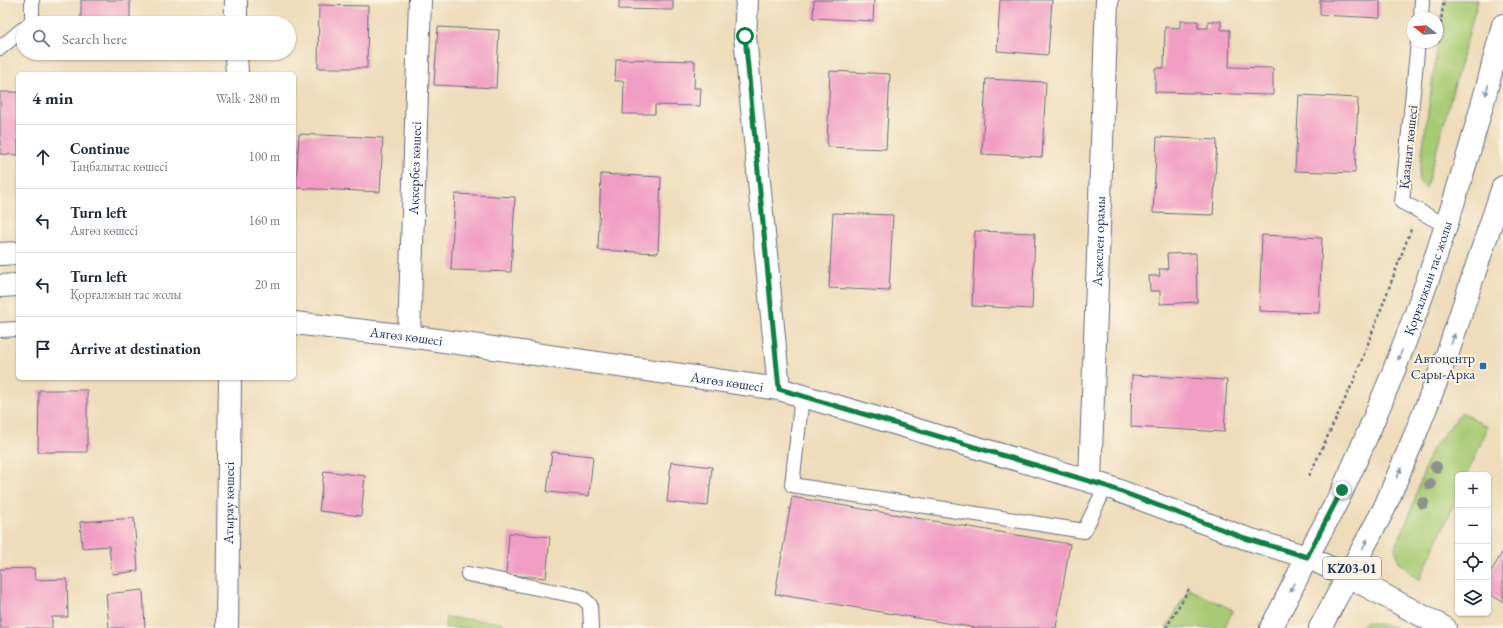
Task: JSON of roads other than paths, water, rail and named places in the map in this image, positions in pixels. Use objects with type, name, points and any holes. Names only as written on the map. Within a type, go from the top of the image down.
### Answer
[{"type":"street","points":[[236,0],[236,16]]},
{"type":"street","name":"Ақкербез көшесі","points":[[409,336],[420,0]]},
{"type":"street","points":[[747,0],[745,36],[779,389]]},
{"type":"street","name":"Ақжелен орамы","points":[[1098,484],[1107,0]]},
{"type":"street","name":"Қорғалжын тас жолы","points":[[1271,628],[1342,490],[1381,403],[1408,334],[1447,226],[1485,99],[1503,25]]},
{"type":"street","points":[[236,60],[237,72]]},
{"type":"street","name":"KZ03-01","points":[[1320,628],[1384,508],[1448,352],[1503,187]]},
{"type":"street","points":[[0,254],[16,253]]},
{"type":"street","points":[[0,286],[16,286]]},
{"type":"street","name":"Аягөз көшесі","points":[[296,323],[409,336],[779,389],[1098,484],[1245,538],[1307,557],[1348,576],[1445,628]]},
{"type":"street","name":"Атырау көшесі","points":[[227,628],[230,380]]},
{"type":"lane","points":[[32,0],[32,16]]},
{"type":"lane","points":[[225,0],[226,16]]},
{"type":"lane","points":[[1421,12],[1422,0]]},
{"type":"lane","points":[[0,48],[16,35]]},
{"type":"lane","name":"Қазанат көшесі","points":[[1417,48],[1402,202],[1447,226]]},
{"type":"lane","points":[[226,60],[227,72]]},
{"type":"lane","points":[[0,330],[16,329]]},
{"type":"lane","points":[[802,396],[792,485],[1084,531],[1098,484]]},
{"type":"lane","points":[[468,574],[582,597],[590,605],[592,628]]},
{"type":"place","name":"Автоцентр Сары-Арка","points":[[1483,366]]}]
